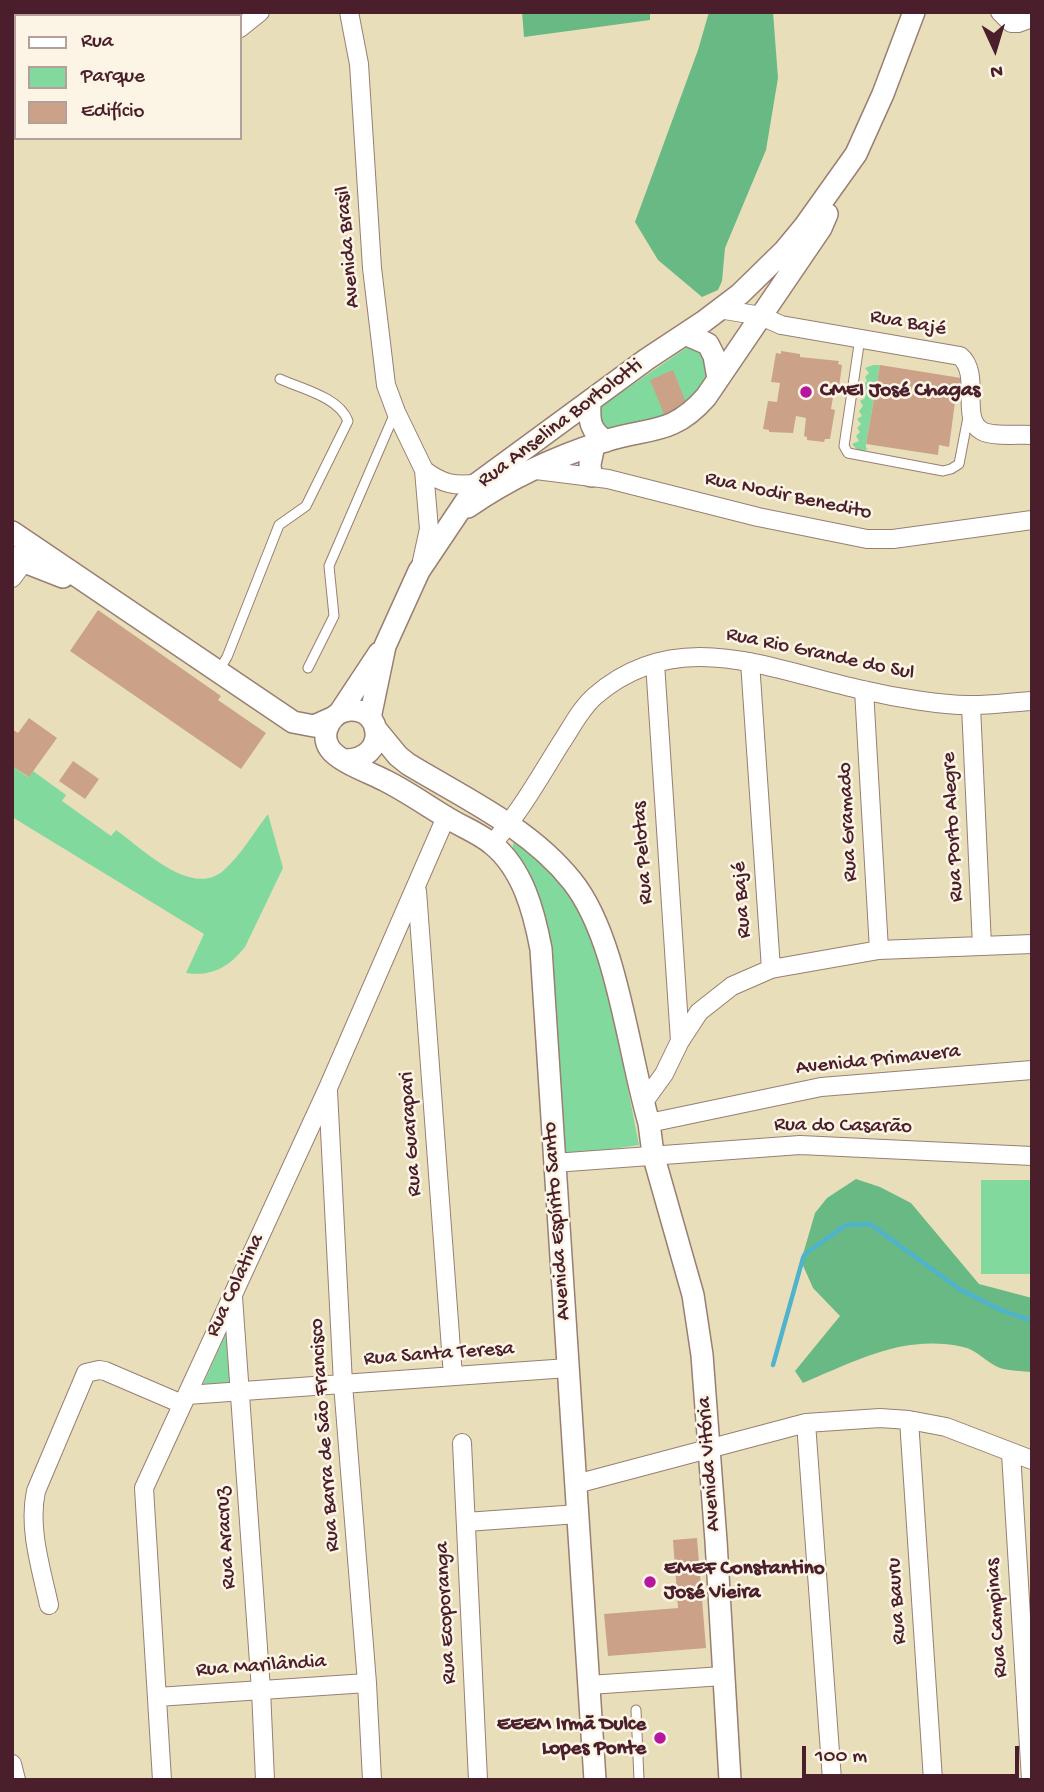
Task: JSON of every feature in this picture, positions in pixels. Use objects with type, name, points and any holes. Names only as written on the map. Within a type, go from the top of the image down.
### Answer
[{"type":"street","points":[[242,26],[260,12]]},
{"type":"street","name":"Avenida Brasil","points":[[349,12],[359,64],[372,268],[386,385],[424,470],[429,529],[419,571]]},
{"type":"street","name":"Rua Anselina Bortolotti","points":[[460,512],[489,492],[536,470],[600,443],[656,431],[674,424],[696,408],[821,229],[883,94],[914,12]]},
{"type":"street","points":[[1000,12],[1011,23],[1032,18]]},
{"type":"street","name":"Rua Anselina Bortolotti","points":[[460,512],[478,483],[740,294],[785,250],[848,167]]},
{"type":"street","name":"Rua Bajé","points":[[719,309],[761,316],[780,325],[960,356],[967,363],[971,374],[970,405]]},
{"type":"street","points":[[685,334],[708,344],[714,356],[718,378]]},
{"type":"street","points":[[590,403],[592,430],[600,443],[590,464],[591,476]]},
{"type":"street","points":[[970,405],[976,426],[982,431],[1032,435]]},
{"type":"street","points":[[424,470],[436,480],[450,485],[478,483]]},
{"type":"street","name":"Rua Nodir Benedito","points":[[536,470],[591,476],[758,517],[867,539],[893,539],[1032,520]]},
{"type":"street","points":[[385,646],[372,723],[376,737],[373,747],[366,755],[356,760],[340,757],[329,748],[325,738],[326,728],[385,646],[419,571],[460,512]]},
{"type":"street","points":[[12,532],[115,603]]},
{"type":"street","points":[[16,565],[77,583],[115,603]]},
{"type":"street","name":"Avenida Espírito Santo","points":[[115,603],[293,722],[309,739],[406,792],[492,844],[510,866],[528,896],[541,949],[595,1780]]},
{"type":"street","name":"Rua Rio Grande do Sul","points":[[514,828],[593,698],[614,681],[655,663],[699,655],[750,662],[864,691],[971,706],[1032,701]]},
{"type":"street","name":"Rua Bajé","points":[[750,662],[771,968]]},
{"type":"street","name":"Rua Pelotas","points":[[655,663],[680,1041]]},
{"type":"street","name":"Rua Gramado","points":[[864,691],[878,950]]},
{"type":"street","name":"Rua Porto Alegre","points":[[971,706],[982,946]]},
{"type":"street","points":[[293,722],[314,726],[351,709],[361,712],[372,723]]},
{"type":"street","name":"Avenida Vitória","points":[[372,723],[398,756],[408,764],[514,828],[558,865],[573,881],[589,907],[602,939],[646,1113],[653,1154],[693,1295],[702,1355],[730,1780]]},
{"type":"street","name":"Rua Colatina","points":[[162,1780],[144,1495],[147,1480],[328,1088],[446,817]]},
{"type":"street","points":[[492,844],[514,828]]},
{"type":"street","name":"Rua Guarapari","points":[[417,887],[453,1377]]},
{"type":"street","points":[[646,1113],[680,1041],[699,1012],[732,986],[771,968],[878,950],[1032,944]]},
{"type":"street","name":"Avenida Primavera","points":[[646,1113],[828,1086],[1032,1070]]},
{"type":"street","name":"Rua Barra de São Francisco","points":[[328,1088],[343,1384],[372,1780]]},
{"type":"street","name":"Rua do Casarão","points":[[653,1154],[800,1145],[1032,1156]]},
{"type":"street","points":[[554,1163],[653,1154]]},
{"type":"street","name":"Rua Aracruz","points":[[232,1294],[261,1690],[265,1780]]},
{"type":"street","name":"Rua Santa Teresa","points":[[185,1400],[240,1391],[568,1368]]},
{"type":"street","points":[[49,1605],[36,1548],[33,1505],[36,1491],[86,1373],[105,1371],[185,1400]]},
{"type":"street","points":[[576,1484],[806,1423],[880,1418],[946,1427],[1032,1460]]},
{"type":"street","name":"Rua Bauru","points":[[909,1420],[933,1780]]},
{"type":"street","points":[[806,1423],[832,1780]]},
{"type":"street","name":"Rua Ecoporanga","points":[[462,1443],[478,1780]]},
{"type":"street","name":"Rua Campinas","points":[[1010,1453],[1031,1780]]},
{"type":"street","points":[[466,1522],[578,1514]]},
{"type":"street","points":[[589,1685],[723,1676]]},
{"type":"street","name":"Rua Marilândia","points":[[157,1697],[367,1683]]},
{"type":"street","points":[[12,1764],[16,1780]]},
{"type":"lane","points":[[860,338],[844,446],[848,453],[943,471],[951,469],[959,464],[961,427],[970,405]]},
{"type":"lane","points":[[218,671],[228,657],[279,525],[306,506],[348,421],[344,411],[335,404],[280,379]]},
{"type":"lane","points":[[308,668],[334,616],[329,566],[396,412]]},
{"type":"lane","points":[[636,1710],[639,1780]]},
{"type":"green space","points":[[522,12],[650,12],[650,20],[524,37]]},
{"type":"green space","points":[[709,12],[773,12],[778,78],[766,150],[725,248],[722,281],[718,290],[702,297],[658,260],[635,222],[698,50]]},
{"type":"green space","points":[[686,348],[699,350],[715,373],[678,414],[609,436],[594,411]]},
{"type":"green space","points":[[880,365],[866,444],[868,449],[860,453],[852,444],[859,441],[856,436],[860,432],[857,428],[861,424],[857,419],[862,416],[859,411],[863,406],[860,401],[865,398],[862,393],[866,390],[863,385],[869,373],[865,368]]},
{"type":"green space","points":[[12,766],[28,777],[33,771],[66,795],[62,801],[111,836],[116,830],[168,868],[197,879],[211,877],[224,870],[268,814],[283,868],[245,947],[233,960],[219,969],[204,973],[186,973],[204,934],[12,817]]},
{"type":"green space","points":[[515,834],[546,860],[583,912],[607,982],[639,1145],[558,1157],[551,966],[511,855]]},
{"type":"green space","points":[[856,1179],[880,1187],[911,1203],[979,1284],[1032,1298],[1032,1372],[1000,1368],[963,1347],[921,1344],[881,1352],[803,1383],[795,1371],[840,1316],[813,1288],[801,1261],[815,1213],[827,1198]]},
{"type":"green space","points":[[981,1180],[1032,1180],[1032,1274],[981,1274]]},
{"type":"green space","points":[[228,1329],[233,1386],[201,1389]]},
{"type":"building","name":"CMEI José Chagas","points":[[781,351],[800,354],[800,357],[839,361],[838,364],[842,365],[838,392],[834,391],[831,409],[835,410],[830,439],[825,439],[824,442],[807,440],[804,436],[806,418],[796,416],[793,433],[769,432],[763,429],[768,401],[777,402],[780,383],[771,382],[776,353],[781,354]]},
{"type":"building","points":[[880,365],[961,378],[949,447],[939,445],[938,455],[866,444]]},
{"type":"building","points":[[673,370],[687,405],[664,414],[650,380]]},
{"type":"building","points":[[98,610],[221,696],[218,700],[266,733],[241,769],[70,651]]},
{"type":"building","points":[[29,718],[57,738],[29,777],[12,766],[12,729],[18,733]]},
{"type":"building","points":[[73,761],[99,779],[85,799],[59,781]]},
{"type":"building","points":[[697,1538],[706,1648],[608,1656],[604,1614],[678,1608],[673,1540]]},
{"type":"waterway","points":[[773,1365],[805,1254],[846,1225],[870,1224],[961,1290],[1001,1310],[1032,1321]]},
{"type":"place","name":"CMEI José Chagas","points":[[806,392]]},
{"type":"place","name":"EMEF Constantino José Vieira","points":[[650,1582]]},
{"type":"place","name":"EEEM Irmã Dulce Lopes Ponte","points":[[660,1738]]}]
